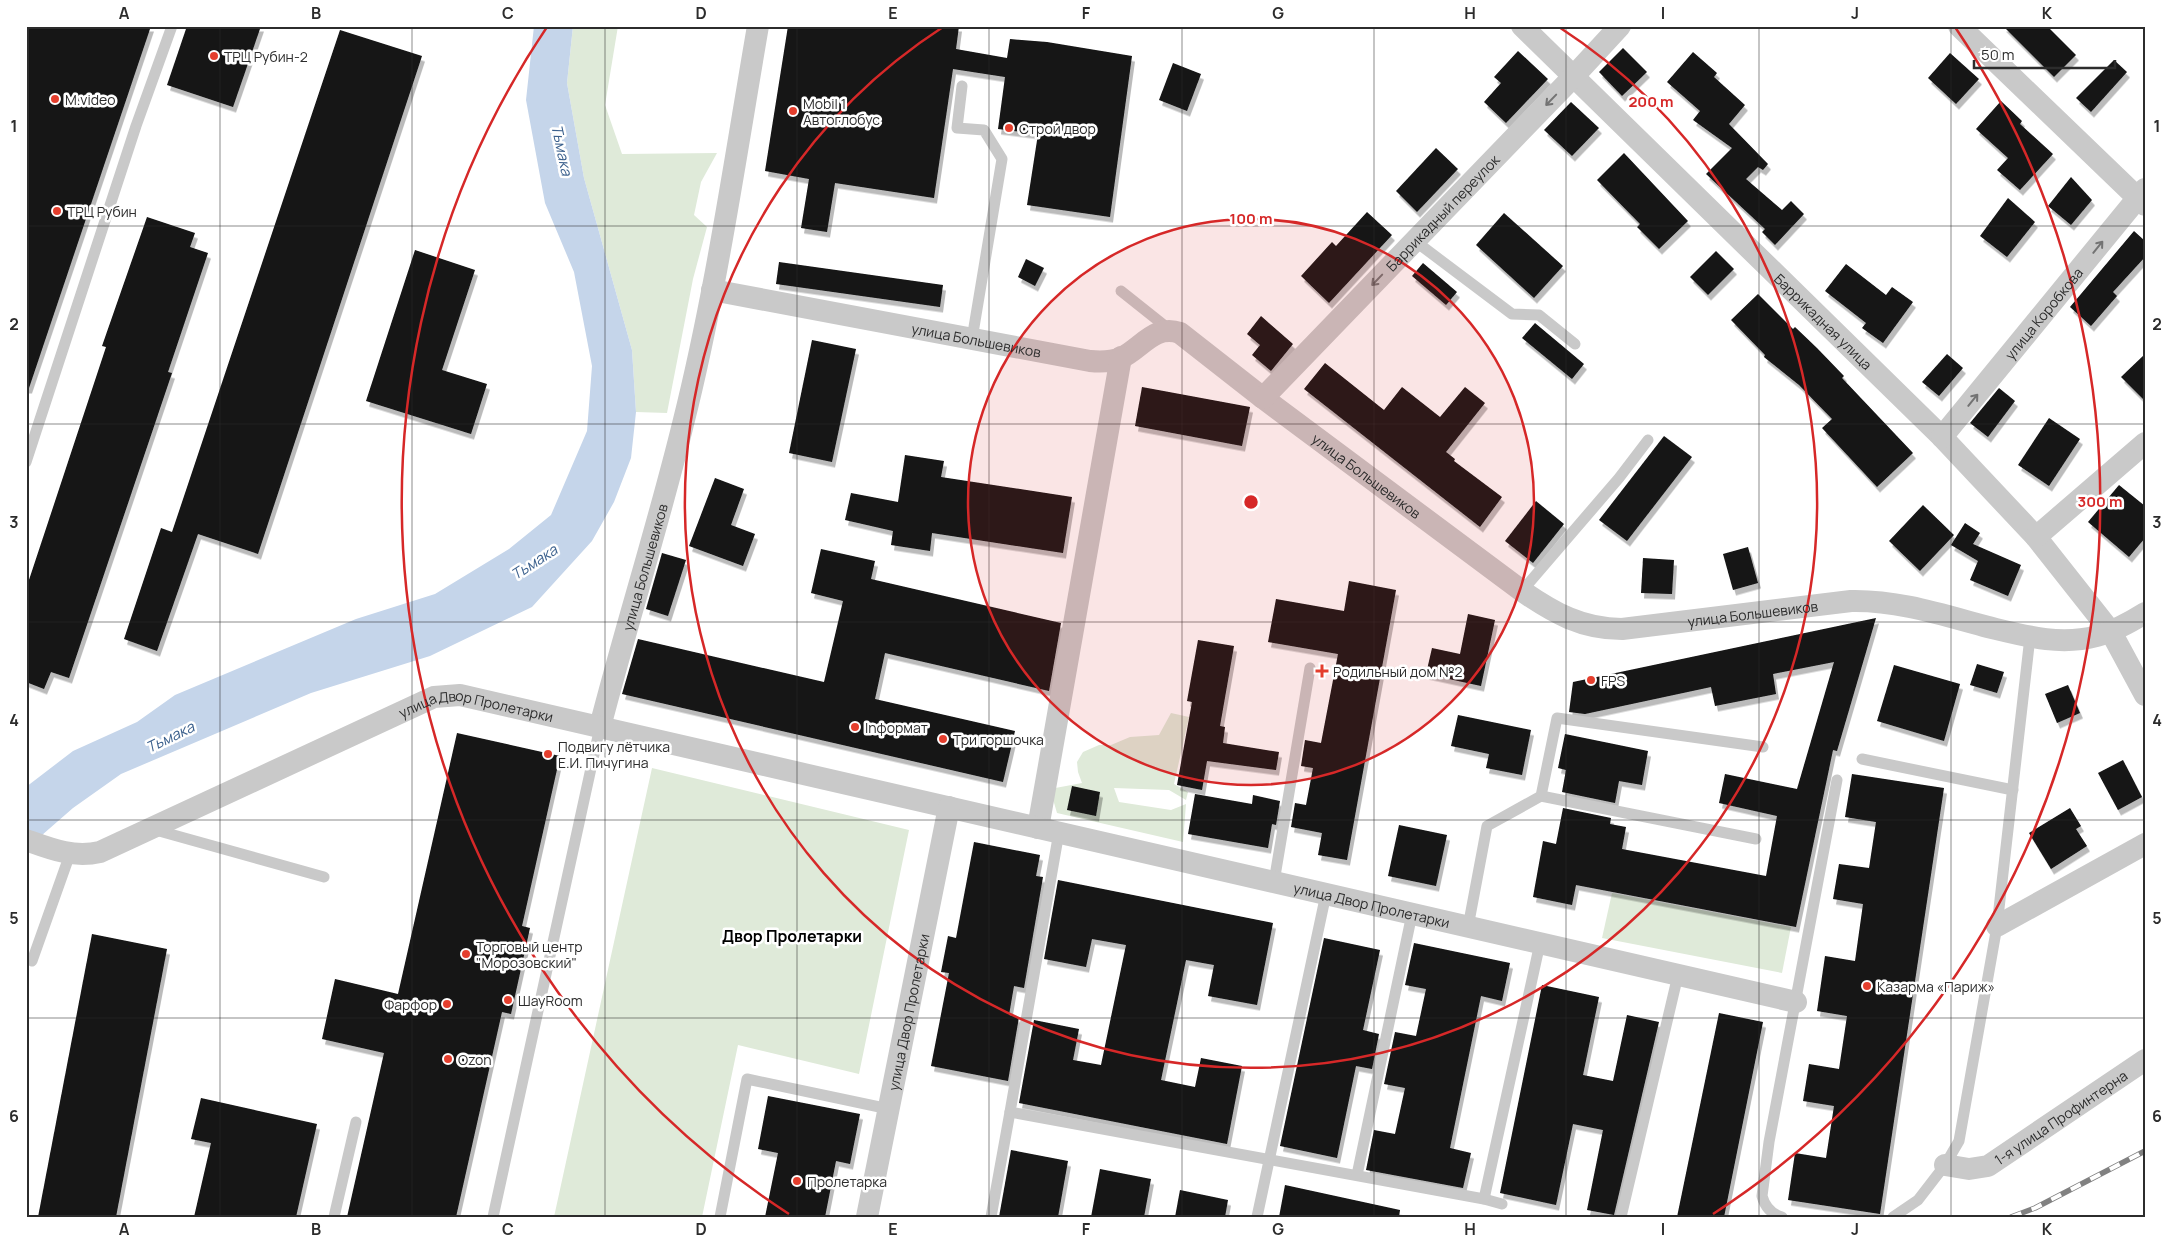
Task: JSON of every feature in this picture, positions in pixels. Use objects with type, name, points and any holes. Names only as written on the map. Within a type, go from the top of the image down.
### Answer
[{"type":"street","name":"улица Большевиков","points":[[600,727],[612,675],[683,424],[712,290],[758,26]]},
{"type":"street","name":"Баррикадная улица","points":[[1522,26],[1942,437],[2036,537],[2111,632],[2145,696]]},
{"type":"street","name":"Баррикадный переулок","points":[[1263,398],[1620,26]]},
{"type":"street","points":[[1959,26],[2142,198]]},
{"type":"street","name":"улица Коробкова","points":[[1942,437],[2142,198]]},
{"type":"street","name":"улица Большевиков","points":[[712,290],[1090,361],[1104,362],[1121,357],[1152,335],[1171,331],[1188,337],[1263,398],[1522,591],[1562,617],[1581,624],[1622,629],[1850,601],[1872,601],[1909,606],[2030,637],[2067,640],[2111,632],[2145,613]]},
{"type":"street","points":[[1048,830],[1121,357]]},
{"type":"street","points":[[2036,537],[2145,443]]},
{"type":"street","name":"улица Двор Пролетарки","points":[[26,840],[61,852],[86,854],[100,852],[439,696],[460,695],[1796,1002]]},
{"type":"street","name":"улица Двор Пролетарки","points":[[867,1217],[949,807]]},
{"type":"street","points":[[1997,926],[2145,844]]},
{"type":"street","name":"1-я улица Профинтерна","points":[[1945,1165],[1969,1169],[1988,1166],[2145,1060]]},
{"type":"lane","points":[[26,462],[136,126],[172,26]]},
{"type":"lane","points":[[962,86],[957,128],[984,130],[1002,159],[972,339]]},
{"type":"lane","points":[[1415,241],[1512,314],[1539,315],[1575,344]]},
{"type":"lane","points":[[1121,291],[1171,331]]},
{"type":"lane","points":[[1522,591],[1619,478],[1648,440]]},
{"type":"lane","points":[[1892,1217],[1918,1200],[1945,1165],[1959,1141],[1997,926],[2030,637]]},
{"type":"lane","points":[[1274,882],[1310,668]]},
{"type":"lane","points":[[1541,796],[1557,718],[1763,748]]},
{"type":"lane","points":[[493,1217],[600,727]]},
{"type":"lane","points":[[1862,759],[2013,790]]},
{"type":"lane","points":[[1782,1217],[1764,1204],[1762,1196],[1769,1142],[1837,780]]},
{"type":"lane","points":[[1468,926],[1487,826],[1541,796],[1756,839]]},
{"type":"lane","points":[[151,828],[324,877]]},
{"type":"lane","points":[[991,1217],[1010,1112],[1048,830]]},
{"type":"lane","points":[[32,961],[61,852]]},
{"type":"lane","points":[[1257,1217],[1326,894]]},
{"type":"lane","points":[[1357,1175],[1412,914]]},
{"type":"lane","points":[[1484,1199],[1540,943]]},
{"type":"lane","points":[[1621,1217],[1678,975]]},
{"type":"lane","points":[[720,1217],[747,1079],[889,1109]]},
{"type":"lane","points":[[1010,1112],[1357,1175],[1502,1204]]},
{"type":"lane","points":[[334,1217],[356,1122]]},
{"type":"green space","points":[[573,26],[618,26],[605,105],[622,154],[717,153],[701,182],[694,215],[707,227],[693,279],[667,413],[636,412],[632,350],[584,178],[567,83]]},
{"type":"green space","points":[[1171,713],[1189,717],[1174,784],[1188,792],[1186,800],[1169,790],[1114,788],[1119,802],[1171,810],[1186,804],[1183,842],[1057,813],[1050,789],[1082,783],[1077,762],[1083,752],[1099,745],[1111,745],[1130,737],[1159,735]]},
{"type":"green space","points":[[652,768],[909,830],[859,1074],[738,1045],[702,1217],[554,1217]]},
{"type":"green space","points":[[1612,893],[1791,927],[1782,973],[1602,938]]},
{"type":"water","name":"Тьмака","points":[[534,26],[573,26],[567,83],[584,178],[632,350],[636,412],[631,458],[614,502],[592,541],[532,607],[430,656],[311,693],[121,774],[73,808],[26,849],[26,787],[73,751],[137,722],[175,695],[356,619],[435,594],[509,549],[551,515],[587,431],[592,366],[574,272],[545,203],[526,100]]},
{"type":"building","name":"ТРЦ Рубин","points":[[26,26],[151,26],[29,388],[26,388]]},
{"type":"building","name":"ТРЦ Рубин-2","points":[[187,26],[261,26],[233,107],[167,85]]},
{"type":"building","points":[[788,26],[959,26],[956,49],[1007,58],[1010,39],[1047,42],[1132,56],[1110,217],[1027,205],[1038,134],[998,129],[1005,77],[953,69],[934,198],[835,183],[827,232],[801,228],[809,179],[765,171]]},
{"type":"building","points":[[2003,26],[2047,26],[2076,55],[2054,77]]},
{"type":"building","points":[[340,30],[422,56],[258,554],[198,534],[157,651],[124,639],[161,528],[172,532]]},
{"type":"building","points":[[1623,48],[1647,72],[1622,96],[1599,72]]},
{"type":"building","points":[[1518,51],[1548,79],[1506,123],[1484,102],[1501,83],[1494,77]]},
{"type":"building","points":[[1693,52],[1717,73],[1714,77],[1745,105],[1729,124],[1768,164],[1763,170],[1758,167],[1746,179],[1782,210],[1791,201],[1804,214],[1775,245],[1762,232],[1765,229],[1706,174],[1732,148],[1693,120],[1700,111],[1667,82]]},
{"type":"building","points":[[1950,53],[1979,79],[1956,104],[1928,78]]},
{"type":"building","points":[[2114,60],[2127,72],[2091,112],[2076,98]]},
{"type":"building","points":[[1173,63],[1201,74],[1187,111],[1159,100]]},
{"type":"building","points":[[2001,101],[2022,121],[2020,124],[2053,154],[2020,190],[1997,170],[2008,158],[1976,129]]},
{"type":"building","points":[[1571,102],[1599,128],[1572,156],[1544,130]]},
{"type":"building","points":[[1436,148],[1458,169],[1417,212],[1396,191]]},
{"type":"building","points":[[1624,153],[1688,221],[1659,249],[1637,227],[1640,224],[1597,180]]},
{"type":"building","points":[[2071,177],[2092,200],[2071,225],[2048,206]]},
{"type":"building","points":[[2008,198],[2035,222],[2007,257],[1980,236]]},
{"type":"building","points":[[1367,212],[1392,235],[1329,303],[1301,276],[1332,242],[1336,246]]},
{"type":"building","points":[[1504,213],[1563,266],[1534,298],[1476,245]]},
{"type":"building","points":[[147,217],[195,233],[190,247],[208,253],[168,372],[172,373],[69,678],[51,672],[44,689],[26,682],[26,589],[106,347],[102,346]]},
{"type":"building","points":[[2134,231],[2145,241],[2145,257],[2113,292],[2117,296],[2091,326],[2070,307]]},
{"type":"building","points":[[415,250],[475,270],[442,370],[487,384],[471,434],[366,401]]},
{"type":"building","points":[[1716,251],[1734,269],[1708,295],[1690,277]]},
{"type":"building","points":[[1026,259],[1044,268],[1035,286],[1018,277]]},
{"type":"building","points":[[779,262],[943,285],[940,307],[776,284]]},
{"type":"building","points":[[1423,263],[1457,292],[1446,305],[1412,276]]},
{"type":"building","points":[[1846,264],[1886,295],[1892,287],[1913,302],[1883,343],[1862,328],[1866,323],[1825,291]]},
{"type":"building","points":[[1758,294],[1793,329],[1795,327],[1817,348],[1844,376],[1842,378],[1913,453],[1877,487],[1822,428],[1832,419],[1799,385],[1764,357],[1765,355],[1731,320]]},
{"type":"building","points":[[1261,316],[1293,344],[1271,371],[1252,355],[1260,345],[1247,334]]},
{"type":"building","points":[[1535,323],[1584,364],[1572,379],[1522,338]]},
{"type":"building","points":[[812,340],[856,349],[832,462],[789,453]]},
{"type":"building","points":[[1947,354],[1963,368],[1939,396],[1922,382]]},
{"type":"building","points":[[2145,354],[2145,401],[2121,377]]},
{"type":"building","points":[[1325,363],[1384,410],[1402,387],[1440,417],[1465,387],[1485,403],[1446,452],[1455,459],[1454,461],[1502,497],[1480,527],[1304,389]]},
{"type":"building","points":[[1142,387],[1250,407],[1242,446],[1135,426]]},
{"type":"building","points":[[1999,388],[2015,401],[1988,437],[1970,423]]},
{"type":"building","points":[[2049,418],[2080,439],[2049,486],[2018,465]]},
{"type":"building","points":[[1664,436],[1692,457],[1627,541],[1599,520]]},
{"type":"building","points":[[905,455],[944,461],[941,477],[1072,497],[1063,553],[932,533],[930,551],[891,545],[893,531],[845,520],[851,493],[898,502]]},
{"type":"building","points":[[715,478],[744,489],[731,525],[755,534],[743,566],[689,546]]},
{"type":"building","points":[[2119,485],[2145,506],[2145,538],[2129,557],[2088,522]]},
{"type":"building","points":[[1536,501],[1564,524],[1533,563],[1505,541]]},
{"type":"building","points":[[1923,505],[1954,535],[1920,571],[1889,541]]},
{"type":"building","points":[[1965,523],[1980,533],[1973,544],[2021,565],[2008,596],[1970,580],[1978,561],[1951,545]]},
{"type":"building","points":[[1748,547],[1758,583],[1733,590],[1723,554]]},
{"type":"building","points":[[821,549],[875,561],[871,579],[1061,623],[1049,691],[885,653],[875,699],[1015,731],[1003,782],[622,694],[638,639],[824,682],[843,601],[811,593]]},
{"type":"building","points":[[662,553],[686,560],[668,616],[646,609]]},
{"type":"building","points":[[1643,558],[1674,560],[1672,594],[1641,593]]},
{"type":"building","points":[[1349,581],[1396,590],[1347,860],[1318,855],[1322,833],[1291,827],[1295,803],[1306,805],[1313,768],[1301,766],[1305,740],[1321,743],[1338,654],[1268,642],[1276,599],[1344,611]]},
{"type":"building","points":[[1468,614],[1495,620],[1481,686],[1426,674],[1432,648],[1460,654]]},
{"type":"building","points":[[1876,618],[1837,751],[1833,750],[1796,927],[1576,885],[1572,905],[1533,897],[1543,841],[1556,844],[1563,808],[1611,818],[1610,824],[1626,827],[1622,849],[1766,876],[1777,816],[1719,803],[1725,774],[1797,789],[1834,662],[1773,674],[1776,694],[1715,706],[1711,687],[1585,714],[1569,712],[1573,682]]},
{"type":"building","points":[[1198,640],[1234,646],[1220,726],[1225,727],[1223,743],[1279,752],[1276,770],[1207,761],[1202,790],[1177,785],[1192,702],[1187,701]]},
{"type":"building","points":[[1977,664],[2004,672],[1997,693],[1970,685]]},
{"type":"building","points":[[1894,665],[1960,684],[1944,741],[1877,721]]},
{"type":"building","points":[[2068,685],[2080,713],[2057,723],[2045,694]]},
{"type":"building","points":[[1458,715],[1531,730],[1522,775],[1486,768],[1489,754],[1451,746]]},
{"type":"building","name":"Торговый центр \"Морозовский\"","points":[[457,733],[560,756],[522,926],[530,928],[511,1014],[502,1012],[456,1217],[347,1217],[384,1053],[322,1039],[335,979],[398,994]]},
{"type":"building","points":[[1565,734],[1648,751],[1642,785],[1619,781],[1615,803],[1562,792],[1566,770],[1558,768]]},
{"type":"building","points":[[2123,760],[2142,797],[2118,810],[2098,773]]},
{"type":"building","name":"Казарма «Париж»","points":[[1852,774],[1944,788],[1880,1214],[1788,1200],[1795,1153],[1826,1158],[1834,1106],[1803,1101],[1809,1064],[1839,1069],[1847,1016],[1817,1011],[1825,956],[1855,961],[1863,904],[1833,899],[1839,864],[1869,868],[1876,822],[1845,817]]},
{"type":"building","points":[[1072,786],[1100,792],[1096,816],[1067,810]]},
{"type":"building","points":[[1195,794],[1252,804],[1253,795],[1280,801],[1276,825],[1272,824],[1268,848],[1188,834]]},
{"type":"building","points":[[2070,808],[2081,826],[2076,829],[2087,846],[2051,869],[2029,833]]},
{"type":"building","points":[[1399,825],[1447,835],[1436,886],[1388,876]]},
{"type":"building","points":[[974,842],[1040,855],[1036,876],[1043,877],[1024,988],[1014,986],[1009,1015],[1019,1017],[1008,1081],[931,1066],[949,973],[941,972],[948,936],[956,938]]},
{"type":"building","points":[[1058,880],[1273,923],[1257,1005],[1208,996],[1214,965],[1186,960],[1161,1080],[1195,1087],[1201,1058],[1242,1066],[1227,1144],[1019,1103],[1034,1020],[1079,1029],[1073,1060],[1101,1065],[1126,945],[1092,939],[1086,967],[1044,959]]},
{"type":"building","points":[[92,934],[167,949],[116,1217],[38,1217]]},
{"type":"building","points":[[1324,938],[1380,950],[1363,1030],[1379,1034],[1372,1069],[1356,1066],[1337,1158],[1280,1146]]},
{"type":"building","points":[[1414,943],[1510,963],[1502,1001],[1481,996],[1450,1148],[1471,1153],[1463,1188],[1366,1170],[1374,1130],[1395,1134],[1405,1088],[1384,1084],[1395,1032],[1416,1036],[1426,989],[1405,985]]},
{"type":"building","points":[[1542,985],[1599,997],[1583,1075],[1613,1081],[1627,1015],[1659,1022],[1614,1215],[1587,1210],[1603,1130],[1573,1124],[1556,1205],[1500,1193]]},
{"type":"building","points":[[1719,1013],[1763,1022],[1724,1217],[1677,1217]]},
{"type":"building","points":[[768,1096],[860,1114],[850,1164],[836,1161],[825,1217],[765,1217],[778,1153],[758,1149]]},
{"type":"building","points":[[201,1098],[317,1124],[296,1217],[194,1217],[211,1143],[191,1139]]},
{"type":"building","points":[[1011,1150],[1068,1161],[1058,1217],[999,1217]]},
{"type":"building","points":[[1100,1169],[1151,1179],[1144,1217],[1091,1217]]},
{"type":"building","points":[[1285,1185],[1400,1210],[1399,1217],[1279,1217]]},
{"type":"building","points":[[1180,1190],[1228,1200],[1225,1217],[1175,1217]]},
{"type":"railway","points":[[2011,1217],[2035,1208],[2145,1151]]},
{"type":"place","name":"ТРЦ Рубин-2","points":[[214,56]]},
{"type":"place","name":"M.video","points":[[55,99]]},
{"type":"place","name":"Mobil 1 Автоглобус","points":[[793,111]]},
{"type":"place","name":"Строй двор","points":[[1009,128]]},
{"type":"place","name":"ТРЦ Рубин","points":[[57,211]]},
{"type":"place","name":"Родильный дом №2","points":[[1322,671]]},
{"type":"place","name":"FPS","points":[[1591,680]]},
{"type":"place","name":"Inформат","points":[[855,727]]},
{"type":"place","name":"Три горшочка","points":[[943,739]]},
{"type":"place","name":"Подвигу лётчика Е.И. Пичугина","points":[[548,754]]},
{"type":"place","name":"Торговый центр \"Морозовский\"","points":[[466,954]]},
{"type":"place","name":"Казарма «Париж»","points":[[1867,986]]},
{"type":"place","name":"ШауRoom","points":[[508,1000]]},
{"type":"place","name":"Фарфор","points":[[447,1004]]},
{"type":"place","name":"Ozon","points":[[448,1059]]},
{"type":"place","name":"Пролетарка","points":[[797,1181]]},
{"type":"district","name":"Двор Пролетарки","points":[[792,936]]}]
